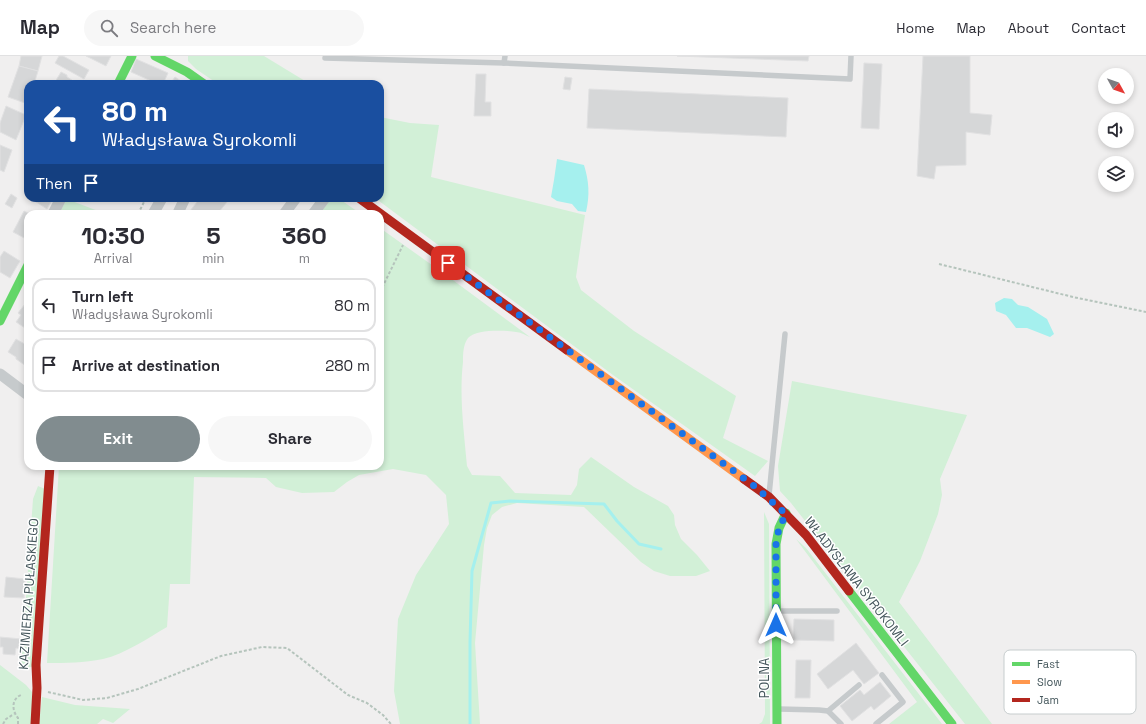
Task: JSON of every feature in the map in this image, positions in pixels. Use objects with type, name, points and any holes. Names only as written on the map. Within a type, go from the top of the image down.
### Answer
[{"type":"street","points":[[120,80],[132,56]]},
{"type":"street","points":[[155,56],[187,72],[198,80]]},
{"type":"street","name":"WŁADYSŁAWA SYROKOMLI","points":[[365,202],[376,210]]},
{"type":"street","name":"WŁADYSŁAWA SYROKOMLI","points":[[384,216],[748,481],[786,514],[819,550],[952,724]]},
{"type":"street","points":[[0,321],[24,273]]},
{"type":"street","points":[[0,374],[24,392]]},
{"type":"street","name":"KAZIMIERZA PUŁASKIEGO","points":[[35,724],[37,688],[36,665],[50,470]]},
{"type":"street","name":"POLNA","points":[[777,724],[776,544],[779,528],[786,514]]},
{"type":"lane","points":[[504,63],[505,56]]},
{"type":"lane","points":[[325,58],[504,63],[850,79],[851,56]]},
{"type":"lane","points":[[768,498],[785,334]]},
{"type":"lane","points":[[776,611],[838,611]]},
{"type":"lane","points":[[876,724],[903,702],[882,675]]},
{"type":"lane","points":[[828,711],[859,685]]},
{"type":"lane","points":[[777,709],[828,711],[841,724]]},
{"type":"path","points":[[384,284],[400,250],[410,235]]},
{"type":"path","points":[[939,264],[1073,297],[1146,312]]},
{"type":"path","points":[[37,688],[55,695],[83,700],[107,698],[138,689],[221,656],[262,647],[287,648],[348,695],[367,703],[383,715],[391,724]]},
{"type":"path","points":[[18,724],[18,718],[14,714],[15,700],[21,695]]},
{"type":"path","points":[[3,724],[6,719],[14,714]]},
{"type":"green space","points":[[188,56],[264,56],[303,80],[212,80],[196,69],[188,61]]},
{"type":"green space","points":[[384,118],[410,123],[439,125],[431,177],[585,215],[576,277],[581,290],[634,331],[736,396],[723,438],[768,461],[755,476],[613,375],[380,202],[384,202]]},
{"type":"green space","points":[[65,202],[75,202],[96,210],[61,210]]},
{"type":"green space","points":[[328,202],[344,202],[355,210],[323,210]]},
{"type":"green space","points":[[384,231],[530,337],[518,332],[490,331],[472,335],[468,338],[465,344],[462,375],[462,414],[467,466],[472,475],[500,476],[515,493],[571,495],[577,485],[579,469],[591,457],[634,487],[668,506],[674,515],[675,525],[681,539],[710,571],[696,576],[670,576],[654,571],[641,562],[584,507],[517,503],[502,507],[492,515],[487,528],[484,545],[475,643],[480,724],[400,724],[394,691],[398,619],[416,575],[449,524],[446,495],[426,475],[393,469],[359,475],[334,492],[302,493],[276,487],[266,478],[194,477],[190,584],[170,584],[167,627],[136,645],[111,657],[82,662],[47,663],[59,470],[384,470]]},
{"type":"green space","points":[[792,381],[967,415],[940,479],[942,495],[938,514],[920,561],[899,602],[992,724],[965,724],[780,491],[778,466]]},
{"type":"green space","points":[[38,486],[45,489],[32,667],[21,668],[33,499]]},
{"type":"green space","points":[[764,512],[769,524],[770,724],[759,724],[762,722],[765,714]]},
{"type":"green space","points":[[796,539],[806,548],[942,724],[889,724],[917,702]]},
{"type":"green space","points":[[0,665],[26,685],[32,692],[32,724],[0,724]]},
{"type":"green space","points":[[42,697],[75,705],[130,709],[113,723],[103,719],[97,724],[39,724]]},
{"type":"water","points":[[557,159],[584,165],[588,188],[586,212],[578,211],[572,204],[557,201],[551,197]]},
{"type":"water","points":[[1004,298],[1012,299],[1018,305],[1028,307],[1047,319],[1054,334],[1050,337],[1027,328],[1016,328],[1006,315],[996,311],[995,303]]},
{"type":"building","points":[[21,56],[42,56],[38,71],[19,66]]},
{"type":"building","points":[[59,56],[63,56],[89,70],[84,79],[55,63]]},
{"type":"building","points":[[86,56],[111,56],[106,66]]},
{"type":"building","points":[[677,56],[809,56],[808,61]]},
{"type":"building","points":[[923,56],[970,56],[970,113],[992,115],[990,135],[966,132],[966,165],[936,166],[934,179],[917,176]]},
{"type":"building","points":[[136,59],[168,73],[165,80],[149,80],[131,72]]},
{"type":"building","points":[[864,63],[882,64],[879,129],[861,128]]},
{"type":"building","points":[[19,66],[38,71],[35,80],[24,80],[24,103],[8,97]]},
{"type":"building","points":[[61,72],[72,80],[56,80]]},
{"type":"building","points":[[476,74],[486,74],[485,102],[491,102],[491,116],[474,116]]},
{"type":"building","points":[[565,77],[572,78],[570,90],[563,89]]},
{"type":"building","points":[[589,89],[788,98],[786,137],[587,128]]},
{"type":"building","points":[[6,106],[24,114],[24,120],[16,140],[0,132],[0,123]]},
{"type":"building","points":[[0,145],[12,150],[4,172],[0,170]]},
{"type":"building","points":[[11,194],[17,198],[12,208],[5,204]]},
{"type":"building","points":[[36,202],[51,202],[47,209]]},
{"type":"building","points":[[197,202],[227,202],[220,210],[191,210]]},
{"type":"building","points":[[24,211],[24,238],[13,232]]},
{"type":"building","points":[[4,251],[20,261],[10,278],[0,272],[0,257]]},
{"type":"building","points":[[24,305],[24,327],[16,322],[21,315],[18,313]]},
{"type":"building","points":[[16,339],[24,344],[24,365],[16,359],[16,357],[8,352]]},
{"type":"building","points":[[6,577],[25,579],[24,598],[4,597]]},
{"type":"building","points":[[794,619],[834,620],[834,641],[793,640]]},
{"type":"building","points":[[0,637],[22,639],[21,649],[16,648],[15,655],[3,654],[3,647],[0,647]]},
{"type":"building","points":[[856,643],[879,673],[864,684],[853,670],[828,689],[817,674]]},
{"type":"building","points":[[796,660],[811,660],[810,698],[795,698]]},
{"type":"building","points":[[880,682],[891,696],[874,710],[871,706],[852,721],[840,706],[860,690],[864,695]]},
{"type":"waterway","points":[[470,724],[472,571],[491,503],[510,501],[604,504],[617,521],[639,544],[661,549]]},
{"type":"traffic: fast","points":[[120,80],[132,56]]},
{"type":"traffic: fast","points":[[155,56],[187,72],[198,80]]},
{"type":"traffic: fast","points":[[0,321],[24,273]]},
{"type":"traffic: fast","points":[[777,724],[776,544],[779,528],[786,513]]},
{"type":"traffic: fast","points":[[849,591],[952,724]]},
{"type":"traffic: slow","points":[[567,350],[744,479]]},
{"type":"traffic: jam","points":[[364,202],[375,210]]},
{"type":"traffic: jam","points":[[384,216],[567,350]]},
{"type":"traffic: jam","points":[[35,724],[37,688],[36,665],[50,470]]},
{"type":"traffic: jam","points":[[744,479],[769,497],[806,535],[849,591]]},
{"type":"route","points":[[448,263],[753,485],[786,514],[779,528],[776,544],[776,625]]}]
